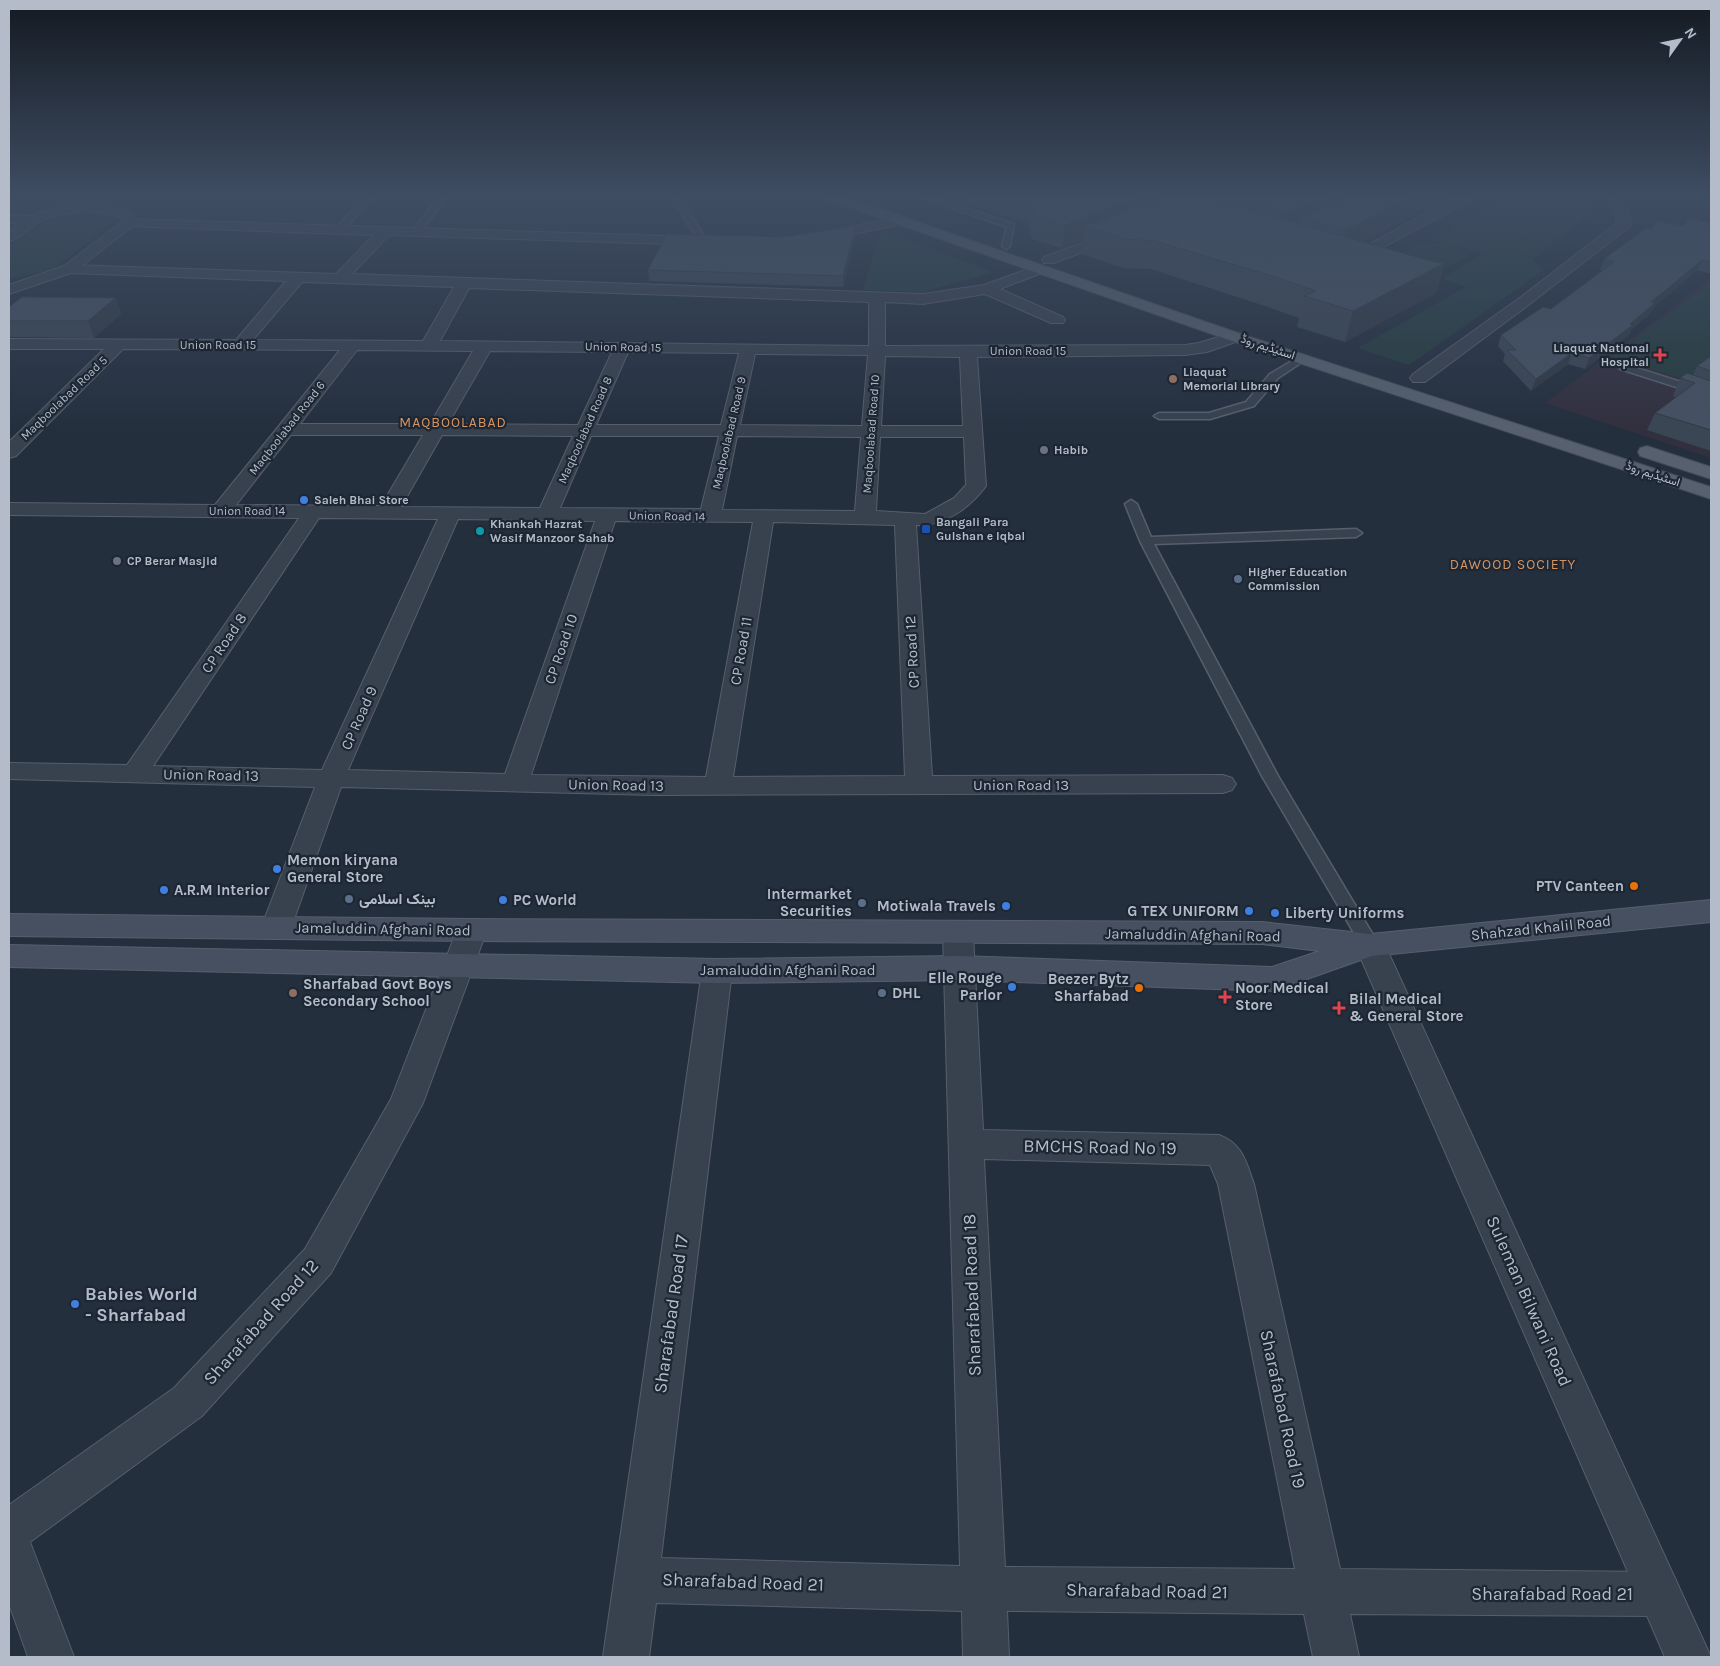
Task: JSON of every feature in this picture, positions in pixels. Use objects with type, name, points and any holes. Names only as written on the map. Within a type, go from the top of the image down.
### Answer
[{"type":"main road","name":"اسٹیڈیم روڈ","points":[[1067,273],[1235,336],[1711,493]]},
{"type":"main road","name":"اسٹیڈیم روڈ","points":[[1075,273],[1206,310]]},
{"type":"main road","points":[[1400,372],[1437,384]]},
{"type":"main road","name":"اسٹیڈیم روڈ","points":[[1630,446],[1711,473]]},
{"type":"main road","name":"Shahzad Khalil Road","points":[[1370,945],[1711,911]]},
{"type":"main road","name":"Jamaluddin Afghani Road","points":[[9,925],[472,930],[958,951],[1273,979],[1370,945]]},
{"type":"main road","name":"Jamaluddin Afghani Road","points":[[9,956],[717,971],[958,951],[1262,933],[1370,945]]},
{"type":"street","points":[[9,290],[16,284],[59,273]]},
{"type":"street","points":[[138,273],[923,299],[987,289],[1024,273]]},
{"type":"street","points":[[339,280],[346,273]]},
{"type":"street","points":[[1419,378],[1561,273]]},
{"type":"street","points":[[240,345],[296,279]]},
{"type":"street","points":[[429,345],[464,284]]},
{"type":"street","points":[[987,289],[1057,320]]},
{"type":"street","name":"Maqboolabad Road 10","points":[[865,517],[877,350],[878,298]]},
{"type":"street","name":"Union Road 15","points":[[9,344],[429,345],[968,352],[1185,350],[1201,348],[1235,336]]},
{"type":"street","name":"Maqboolabad Road 5","points":[[9,452],[119,344]]},
{"type":"street","name":"Maqboolabad Road 6","points":[[221,511],[353,345]]},
{"type":"street","points":[[388,512],[484,346]]},
{"type":"street","name":"Maqboolabad Road 8","points":[[547,514],[622,347]]},
{"type":"street","name":"Maqboolabad Road 9","points":[[710,516],[748,348]]},
{"type":"street","name":"Union Road 14","points":[[9,509],[865,517],[929,520],[961,502],[976,486],[968,352]]},
{"type":"street","points":[[287,429],[436,428],[584,432],[972,432]]},
{"type":"street","name":"CP Road 8","points":[[134,774],[313,512]]},
{"type":"street","name":"CP Road 9","points":[[276,928],[332,777],[451,513]]},
{"type":"street","name":"CP Road 10","points":[[515,784],[607,515]]},
{"type":"street","name":"CP Road 11","points":[[718,786],[764,517]]},
{"type":"street","name":"CP Road 12","points":[[905,519],[919,785]]},
{"type":"street","name":"Union Road 13","points":[[9,771],[332,777],[515,784],[718,786],[1223,784]]},
{"type":"street","name":"Sharafabad Road 12","points":[[9,1530],[188,1402],[318,1261],[406,1103],[472,930]]},
{"type":"street","name":"Suleman Bilwani Road","points":[[1370,945],[1688,1657]]},
{"type":"street","name":"Sharafabad Road 18","points":[[958,951],[986,1657]]},
{"type":"street","name":"Sharafabad Road 17","points":[[626,1657],[717,971]]},
{"type":"street","name":"BMCHS Road No 19","points":[[966,1144],[1219,1150],[1228,1162]]},
{"type":"street","name":"Sharafabad Road 19","points":[[1228,1162],[1236,1184],[1336,1657]]},
{"type":"street","points":[[9,1544],[51,1657]]},
{"type":"street","name":"Sharafabad Road 21","points":[[636,1580],[983,1589],[1659,1594]]},
{"type":"lane","points":[[1159,416],[1210,416],[1243,407],[1259,396],[1274,376],[1302,358]]},
{"type":"lane","points":[[1624,367],[1709,395]]},
{"type":"lane","points":[[1131,504],[1146,541],[1270,776],[1370,945]]},
{"type":"lane","points":[[1146,541],[1356,533]]},
{"type":"shaded area","name":"Liaquat National Hospital","points":[[1711,278],[1711,458],[1545,403],[1672,308]]},
{"type":"green space","points":[[9,273],[39,273],[9,279]]},
{"type":"green space","points":[[868,273],[990,273],[923,292],[863,290]]},
{"type":"green space","points":[[1452,273],[1540,273],[1409,365],[1358,348],[1466,287],[1442,279]]},
{"type":"green space","points":[[1711,283],[1711,366],[1708,386],[1610,357]]},
{"type":"building","points":[[737,273],[844,273],[843,276]]},
{"type":"building","points":[[1261,273],[1426,273],[1353,311],[1304,296],[1316,291]]},
{"type":"building","points":[[1600,273],[1687,273],[1651,302],[1655,303],[1630,324],[1633,325],[1589,358],[1572,353],[1536,379],[1507,350],[1516,350],[1501,335],[1543,307],[1551,309]]},
{"type":"building","points":[[22,297],[115,298],[88,321],[9,321],[9,307]]},
{"type":"building","points":[[1711,356],[1711,371],[1697,366]]},
{"type":"building","points":[[1687,373],[1711,381],[1711,430],[1655,413],[1695,383],[1680,378]]},
{"type":"place","name":"Liaquat National Hospital","points":[[1660,355]]},
{"type":"place","name":"Liaquat Memorial Library","points":[[1173,379]]},
{"type":"place","name":"Habib","points":[[1044,450]]},
{"type":"place","name":"Saleh Bhai Store","points":[[304,500]]},
{"type":"place","name":"Bangali Para Gulshan e Iqbal","points":[[926,529]]},
{"type":"place","name":"Khankah Hazrat Wasif Manzoor Sahab","points":[[480,531]]},
{"type":"place","name":"CP Berar Masjid","points":[[117,561]]},
{"type":"place","name":"Higher Education Commission","points":[[1238,579]]},
{"type":"place","name":"Memon kiryana General Store","points":[[277,869]]},
{"type":"place","name":"PTV Canteen","points":[[1634,886]]},
{"type":"place","name":"A.R.M Interior","points":[[164,890]]},
{"type":"place","name":"بینک اسلامی","points":[[349,899]]},
{"type":"place","name":"PC World","points":[[503,900]]},
{"type":"place","name":"Intermarket Securities","points":[[862,903]]},
{"type":"place","name":"Motiwala Travels","points":[[1006,906]]},
{"type":"place","name":"G TEX UNIFORM","points":[[1249,911]]},
{"type":"place","name":"Liberty Uniforms","points":[[1275,913]]},
{"type":"place","name":"Elle Rouge Parlor","points":[[1012,987]]},
{"type":"place","name":"Beezer Bytz Sharfabad","points":[[1139,988]]},
{"type":"place","name":"Sharfabad Govt Boys Secondary School","points":[[293,993]]},
{"type":"place","name":"DHL","points":[[882,993]]},
{"type":"place","name":"Noor Medical Store","points":[[1225,997]]},
{"type":"place","name":"Bilal Medical & General Store","points":[[1339,1008]]},
{"type":"place","name":"Babies World - Sharfabad","points":[[75,1304]]},
{"type":"district","name":"MAQBOOLABAD","points":[[453,422]]},
{"type":"district","name":"DAWOOD SOCIETY","points":[[1513,564]]}]
